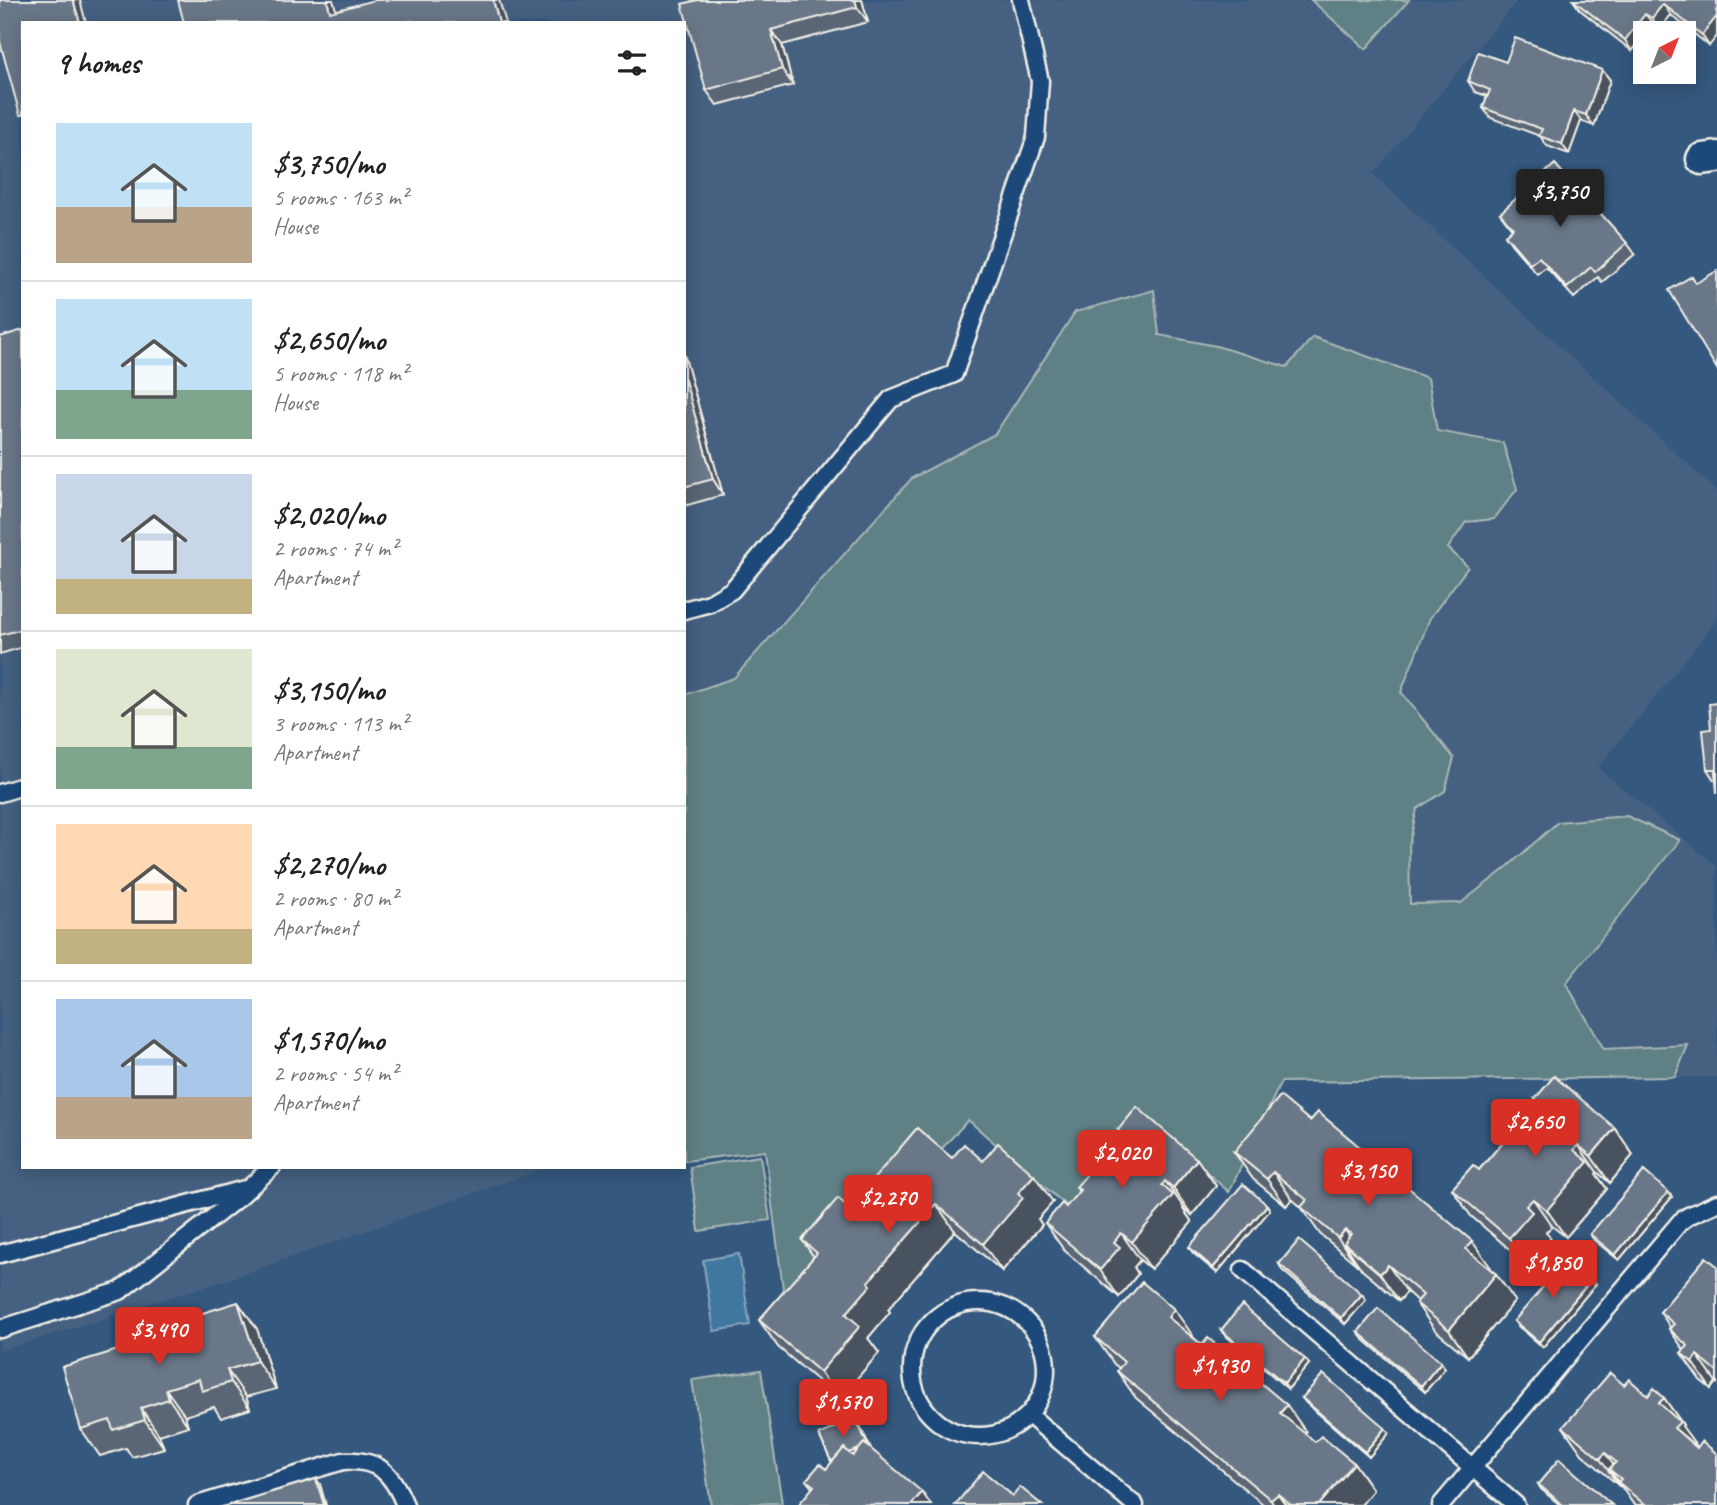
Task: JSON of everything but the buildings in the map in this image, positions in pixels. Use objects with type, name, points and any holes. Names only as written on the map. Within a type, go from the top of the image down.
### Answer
[{"type":"lane","points":[[686,609],[710,603],[732,590],[891,399],[954,374],[1036,137],[1040,81],[1021,0]]},
{"type":"lane","points":[[0,793],[21,787]]},
{"type":"lane","points":[[0,1329],[120,1291],[270,1169]]},
{"type":"lane","points":[[0,1254],[249,1188]]},
{"type":"lane","points":[[1441,1505],[1680,1222],[1717,1203]]},
{"type":"lane","points":[[1243,1270],[1516,1505]]},
{"type":"lane","points":[[983,1302],[1016,1313],[1033,1328],[1044,1349],[1046,1372],[1041,1395],[1029,1415],[1001,1433],[978,1436],[955,1432],[935,1420],[920,1401],[913,1379],[914,1354],[923,1332],[939,1315],[960,1304],[983,1302]]},
{"type":"lane","points":[[1029,1415],[1135,1505]]},
{"type":"lane","points":[[197,1505],[343,1461],[360,1460],[389,1474],[405,1505]]},
{"type":"shaded area","points":[[0,0],[1518,0],[1373,174],[1717,491],[1717,620],[1598,768],[1717,866],[1717,1077],[686,1088],[686,21],[21,21],[21,1169],[542,1169],[235,1277],[0,1351]]},
{"type":"shaded area","points":[[739,1254],[750,1325],[714,1331],[703,1260]]},
{"type":"green space","points":[[1311,0],[1409,0],[1366,49]]},
{"type":"green space","points":[[1154,290],[1159,335],[1216,346],[1287,367],[1313,337],[1428,378],[1437,431],[1503,443],[1517,489],[1494,519],[1466,522],[1448,548],[1468,567],[1430,618],[1401,692],[1454,758],[1445,791],[1417,809],[1409,845],[1410,904],[1461,903],[1558,822],[1627,816],[1680,840],[1566,983],[1604,1049],[1688,1045],[1675,1077],[1281,1082],[1229,1192],[1155,1127],[1078,1216],[968,1120],[785,1304],[765,1151],[686,1161],[686,694],[734,678],[912,478],[995,434],[1075,312]]},
{"type":"green space","points":[[760,1156],[770,1220],[699,1231],[690,1167]]},
{"type":"green space","points":[[761,1370],[782,1503],[711,1505],[692,1380]]}]
